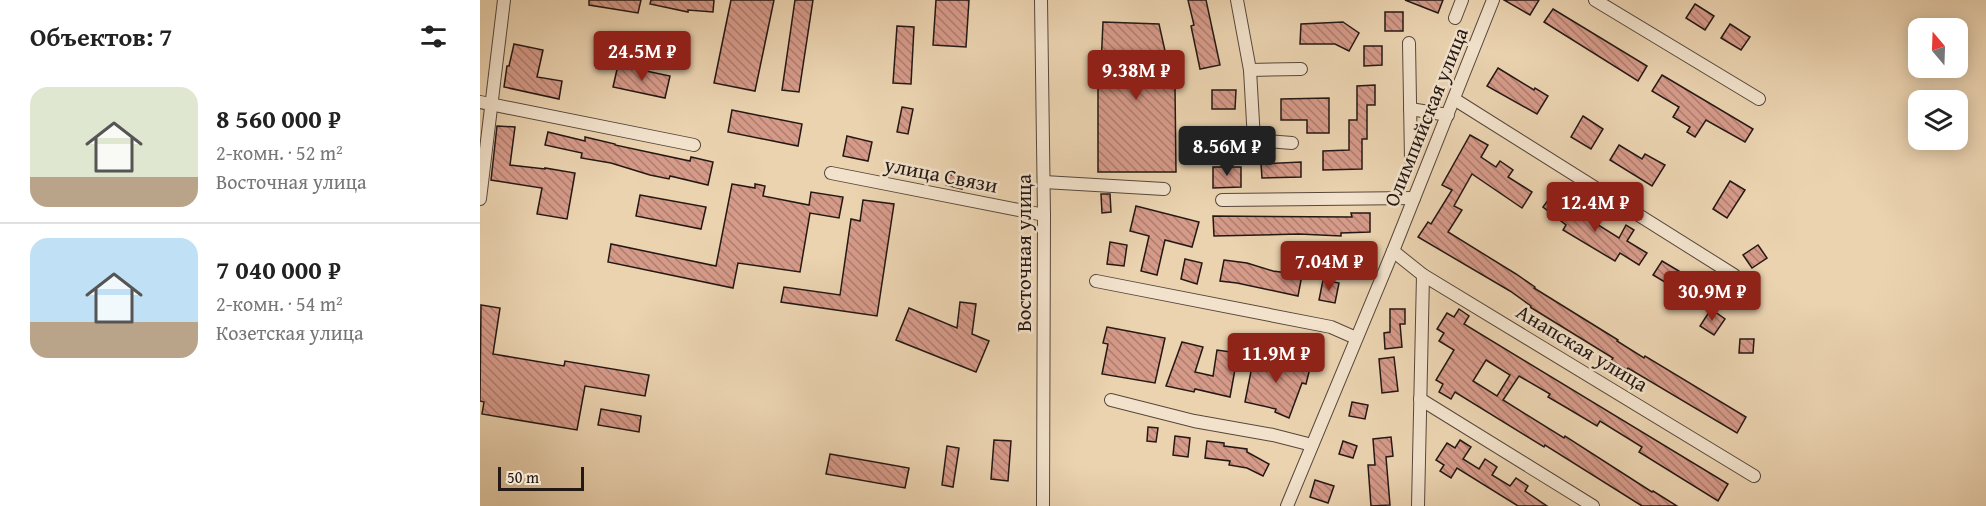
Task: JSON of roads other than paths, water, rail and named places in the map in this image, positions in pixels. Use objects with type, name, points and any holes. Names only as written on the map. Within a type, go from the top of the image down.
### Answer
[{"type":"street","points":[[480,200],[485,104],[504,0]]},
{"type":"street","name":"Восточная улица","points":[[1041,0],[1044,182],[1043,506]]},
{"type":"street","points":[[1237,0],[1250,70],[1254,140],[1292,143]]},
{"type":"street","points":[[1455,18],[1462,0]]},
{"type":"street","name":"Олимпийская улица","points":[[1287,506],[1493,0]]},
{"type":"street","points":[[1595,0],[1759,99]]},
{"type":"street","points":[[1409,43],[1411,160]]},
{"type":"street","points":[[1250,70],[1301,69]]},
{"type":"street","points":[[1454,99],[1734,275]]},
{"type":"street","points":[[485,104],[694,145]]},
{"type":"street","points":[[1410,109],[1448,115]]},
{"type":"street","name":"улица Связи","points":[[831,173],[1044,215]]},
{"type":"street","points":[[1044,182],[1164,189]]},
{"type":"street","points":[[1222,200],[1414,198]]},
{"type":"street","name":"Анапская улица","points":[[1393,250],[1423,275],[1754,476]]},
{"type":"street","points":[[1418,506],[1423,275]]},
{"type":"street","points":[[1096,281],[1330,327],[1356,338]]},
{"type":"street","points":[[1420,399],[1593,506]]},
{"type":"street","points":[[1111,400],[1194,421],[1273,435],[1312,445]]}]
